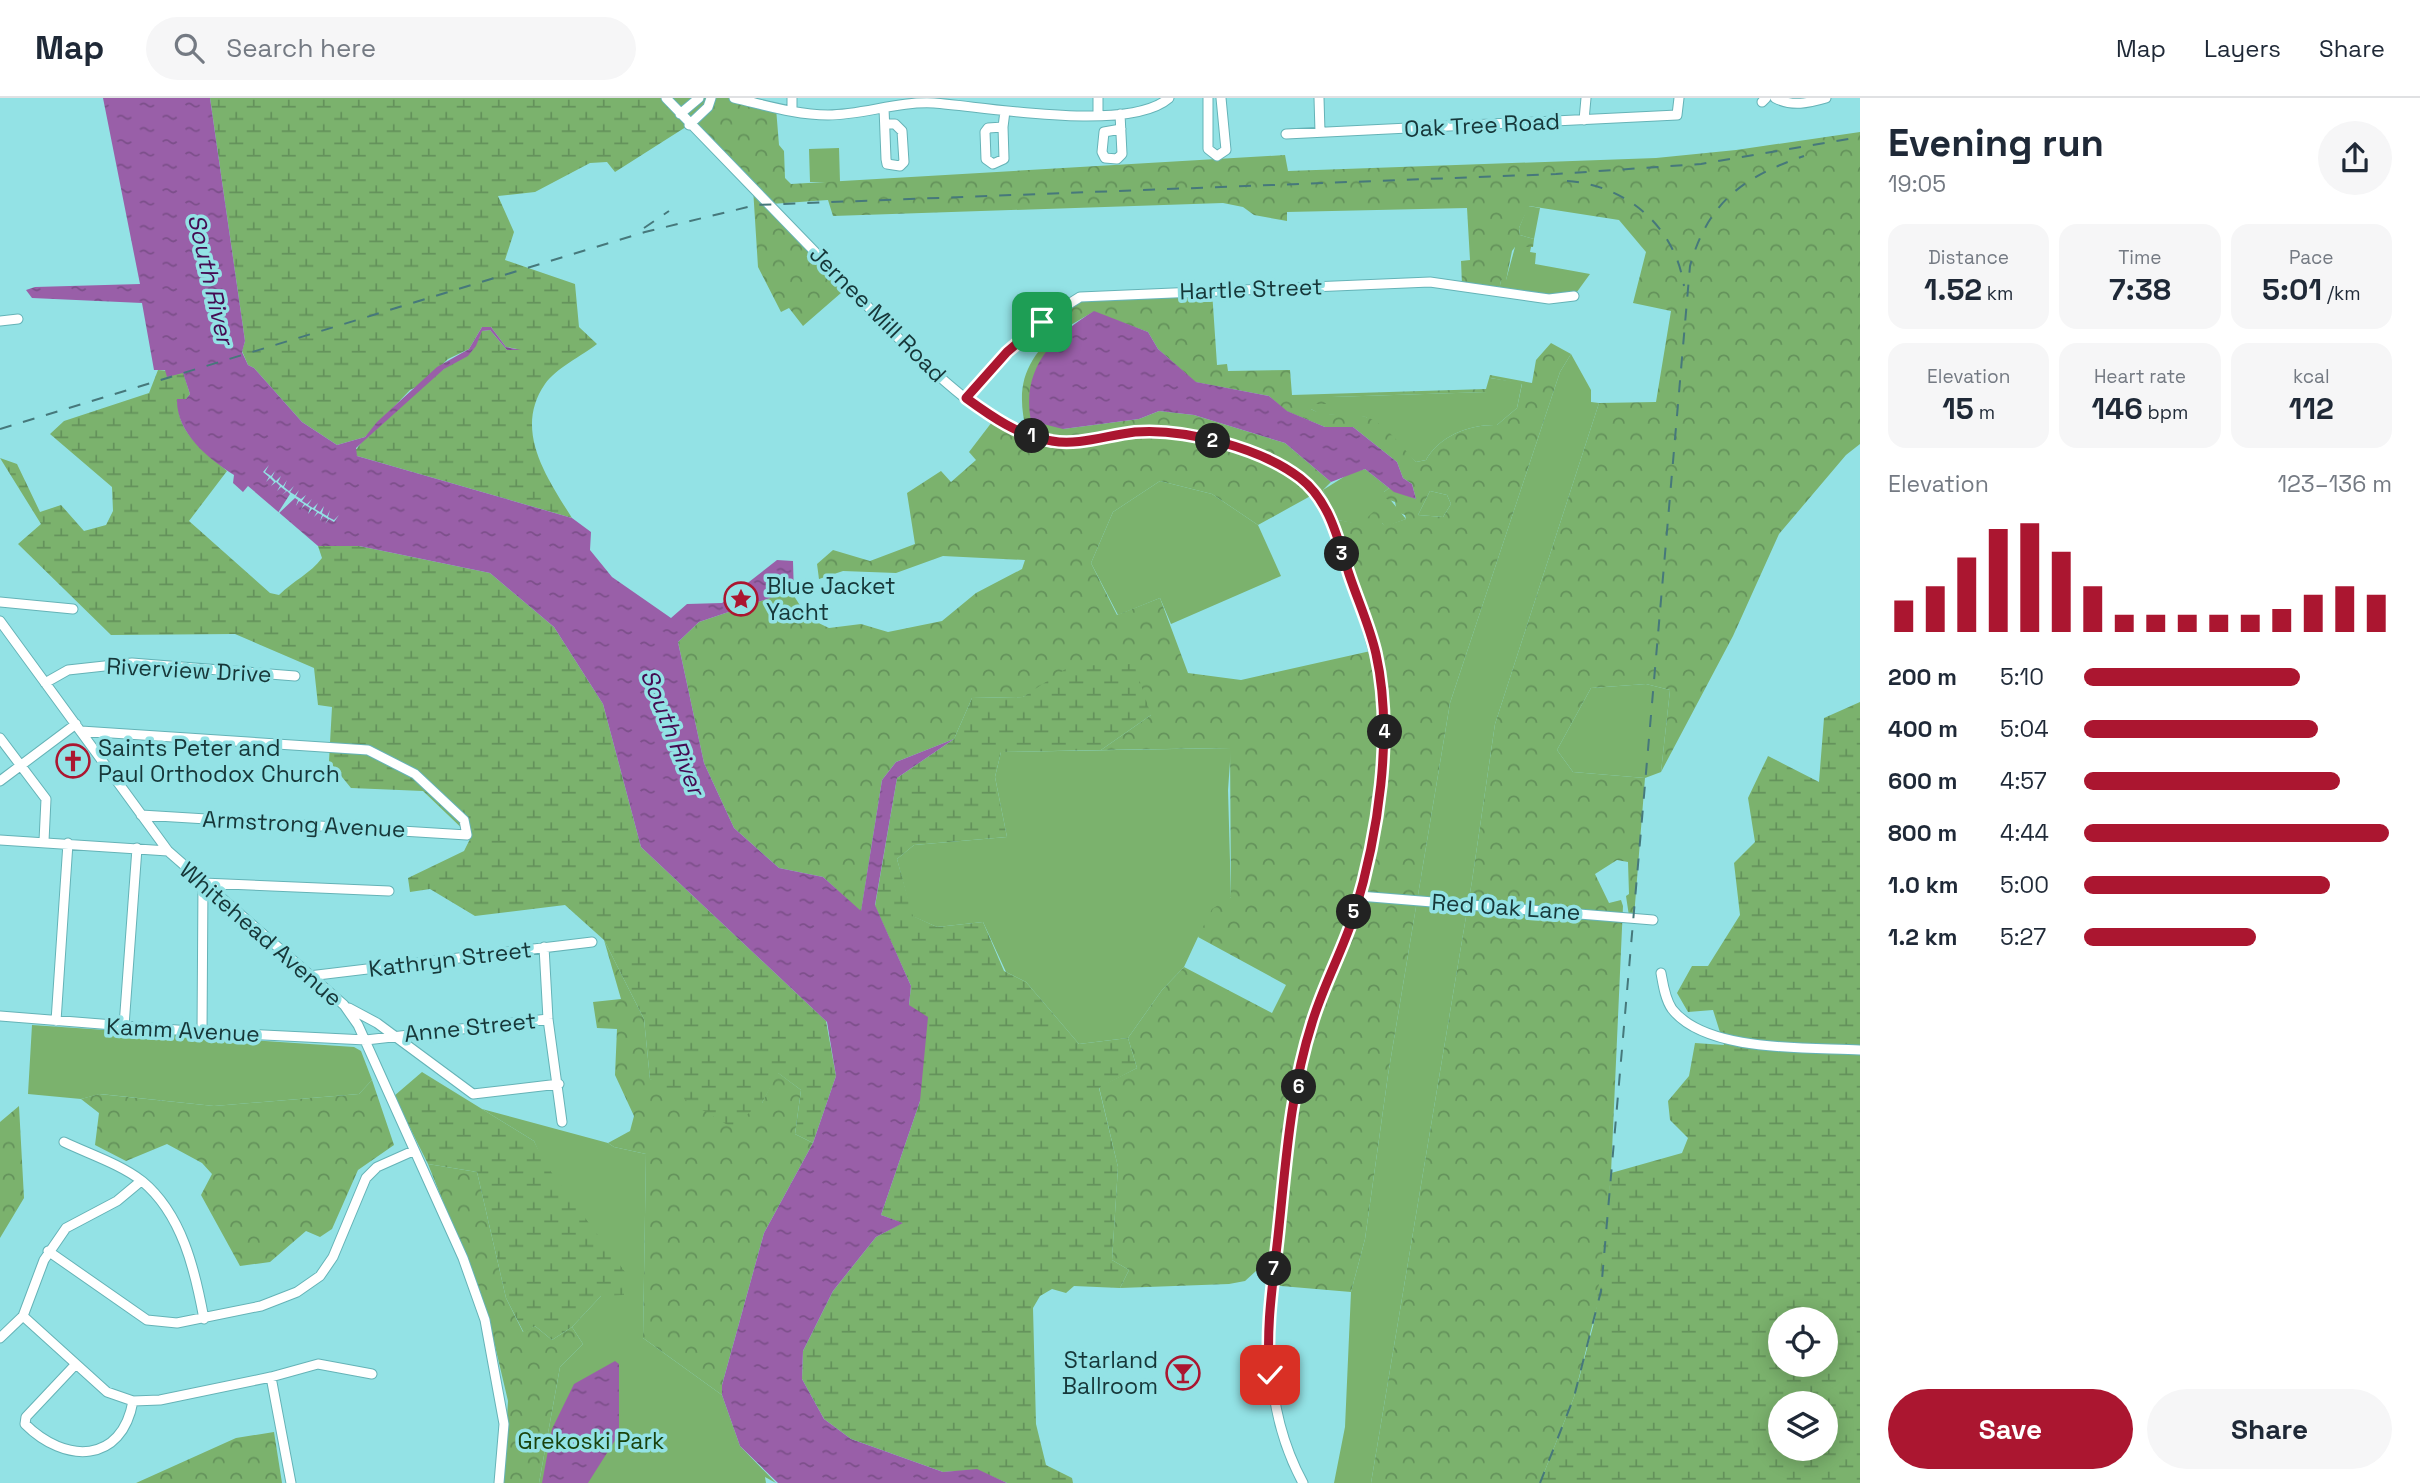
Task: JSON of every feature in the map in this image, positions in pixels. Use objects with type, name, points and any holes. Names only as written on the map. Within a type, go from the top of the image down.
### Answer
[{"type":"street","name":"Jernee Mill Road","points":[[666,98],[689,125],[908,348],[966,398],[1017,430],[1056,442],[1139,432],[1210,440],[1270,461],[1289,471],[1315,493],[1332,524],[1375,651],[1383,701],[1383,764],[1359,896],[1307,1040],[1286,1166],[1269,1312],[1268,1354],[1274,1401],[1288,1450],[1303,1483]]},
{"type":"street","points":[[680,114],[699,98]]},
{"type":"street","points":[[689,125],[708,107],[711,98]]},
{"type":"street","points":[[734,98],[792,111],[829,115],[884,108],[901,102],[974,103],[1004,111],[1120,114],[1143,110],[1169,98]]},
{"type":"street","points":[[792,98],[792,111]]},
{"type":"street","points":[[1098,98],[1098,114]]},
{"type":"street","points":[[1208,98],[1208,149],[1217,156],[1226,150],[1221,98]]},
{"type":"street","points":[[1319,98],[1320,132]]},
{"type":"street","points":[[1584,120],[1586,98]]},
{"type":"street","name":"Oak Tree Road","points":[[1286,134],[1677,115],[1679,98]]},
{"type":"street","points":[[1775,98],[1784,103],[1800,104],[1826,98]]},
{"type":"street","points":[[884,108],[887,164],[900,166],[904,162],[902,131],[895,124],[885,124]]},
{"type":"street","points":[[1003,127],[1004,111]]},
{"type":"street","points":[[1120,114],[1121,129]]},
{"type":"street","name":"Hartle Street","points":[[966,398],[1007,352],[1048,316],[1080,297],[1430,282],[1549,299],[1574,296]]},
{"type":"street","points":[[0,321],[18,319]]},
{"type":"street","points":[[0,602],[72,609]]},
{"type":"street","name":"Whitehead Avenue","points":[[0,621],[168,851],[344,1005],[366,1040],[413,1151],[463,1258],[485,1320],[504,1424],[499,1483]]},
{"type":"street","name":"Riverview Drive","points":[[45,683],[68,670],[132,663],[295,676]]},
{"type":"street","points":[[0,781],[78,727]]},
{"type":"street","name":"Armstrong Avenue","points":[[78,727],[368,750],[415,774],[464,820],[467,835],[141,815]]},
{"type":"street","points":[[0,738],[46,799],[44,841]]},
{"type":"street","points":[[0,840],[168,851]]},
{"type":"street","points":[[56,1021],[68,843]]},
{"type":"street","points":[[124,1026],[136,848]]},
{"type":"street","points":[[202,1032],[203,883],[388,891]]},
{"type":"street","name":"Red Oak Lane","points":[[1359,896],[1653,919]]},
{"type":"street","name":"Kathryn Street","points":[[309,976],[592,942]]},
{"type":"street","points":[[544,947],[548,1019],[559,1084],[562,1122]]},
{"type":"street","points":[[1661,972],[1671,1008],[1683,1019],[1707,1033],[1732,1041],[1860,1050]]},
{"type":"street","points":[[344,1005],[473,1094],[559,1084]]},
{"type":"street","name":"Kamm Avenue","points":[[0,1016],[202,1032],[366,1040]]},
{"type":"street","name":"Anne Street","points":[[366,1040],[391,1035],[548,1019]]},
{"type":"street","points":[[64,1142],[141,1181],[153,1193],[183,1240],[204,1318]]},
{"type":"street","points":[[48,1251],[147,1320],[177,1323],[261,1306],[297,1292],[320,1276],[333,1257],[366,1178],[377,1167],[413,1151]]},
{"type":"street","points":[[0,1338],[23,1315],[48,1251],[66,1228],[117,1201],[141,1181]]},
{"type":"street","points":[[23,1315],[107,1392],[133,1401],[160,1400],[271,1377],[318,1364],[372,1374]]},
{"type":"street","points":[[75,1365],[26,1417],[25,1424],[48,1443],[78,1452],[106,1446],[121,1434],[130,1420],[133,1401]]},
{"type":"street","points":[[271,1377],[291,1483]]},
{"type":"green space","points":[[210,98],[666,98],[689,125],[615,172],[607,162],[590,163],[535,192],[498,196],[514,232],[505,260],[575,284],[579,327],[597,344],[550,378],[536,401],[532,419],[537,453],[572,518],[354,453],[369,435],[408,399],[441,371],[466,357],[474,348],[481,331],[490,330],[507,350],[517,349],[506,347],[491,327],[482,327],[469,349],[448,359],[422,384],[410,390],[365,437],[337,445],[302,422],[254,368],[248,365],[242,351],[245,341]]},
{"type":"green space","points":[[666,98],[734,98],[776,108],[779,145],[784,151],[785,178],[791,184],[1285,155],[1288,171],[1656,158],[1736,150],[1860,132],[1860,444],[1846,455],[1779,534],[1733,636],[1661,772],[1670,690],[1646,684],[1591,688],[1557,750],[1573,772],[1645,778],[1634,917],[1629,916],[1626,896],[1629,894],[1628,862],[1617,860],[1595,874],[1609,903],[1621,900],[1623,906],[1611,1173],[1601,1291],[1574,1397],[1540,1483],[1371,1483],[1472,881],[1495,724],[1599,403],[1656,402],[1671,311],[1633,303],[1646,252],[1619,220],[1529,206],[1519,228],[1520,235],[1534,239],[1533,247],[1515,247],[1506,281],[1501,280],[1499,291],[1462,285],[1461,261],[1470,260],[1467,208],[1287,212],[1287,221],[1254,215],[1243,207],[1223,203],[833,216],[828,200],[771,204],[849,286],[803,326],[789,308],[781,312],[758,267],[753,188]]},
{"type":"green space","points":[[839,148],[840,182],[810,182],[809,149]]},
{"type":"green space","points":[[1528,206],[1540,208],[1534,239],[1520,235],[1519,228]]},
{"type":"green space","points":[[1515,247],[1531,247],[1530,252],[1536,253],[1535,264],[1590,274],[1574,296],[1549,299],[1499,291],[1501,280],[1506,280]]},
{"type":"green space","points":[[1212,291],[1217,365],[1227,364],[1228,371],[1290,370],[1292,395],[1486,389],[1490,375],[1532,383],[1536,360],[1551,343],[1571,354],[1560,372],[1450,703],[1388,1075],[1365,1239],[1351,1292],[1281,1286],[1273,1284],[1273,1274],[1256,1271],[1245,1281],[1229,1284],[1120,1288],[1129,1270],[1112,1260],[1118,1167],[1099,1087],[1137,1068],[1128,1038],[1162,990],[1184,967],[1272,1013],[1286,985],[1198,937],[1212,909],[1231,897],[1230,748],[1101,750],[1151,715],[1036,690],[1023,697],[972,698],[954,739],[896,762],[882,780],[861,912],[823,877],[779,868],[734,828],[704,763],[678,642],[699,622],[788,592],[794,596],[808,618],[829,628],[861,624],[888,632],[942,621],[976,593],[1022,569],[1025,560],[943,556],[896,573],[843,571],[819,579],[817,564],[833,550],[870,561],[915,544],[907,493],[941,471],[951,482],[976,460],[969,452],[995,418],[1027,434],[1022,400],[1026,373],[1040,349],[1064,324],[1054,312],[1080,297]],"holes":[[[1093,312],[1148,332],[1158,349],[1195,382],[1269,396],[1286,411],[1325,427],[1353,427],[1397,462],[1403,478],[1412,484],[1416,499],[1389,488],[1384,492],[1384,498],[1395,502],[1397,512],[1405,515],[1406,519],[1385,526],[1382,523],[1385,517],[1375,510],[1361,524],[1338,520],[1323,490],[1331,482],[1285,443],[1194,415],[1159,411],[1139,419],[1063,429],[1069,326]],[[1491,378],[1522,384],[1517,408],[1497,425],[1456,433],[1439,444],[1426,460],[1416,462],[1393,436],[1373,420],[1359,415],[1325,414],[1311,409],[1312,404],[1331,404],[1332,397],[1488,392]],[[1160,481],[1212,494],[1258,525],[1316,493],[1332,524],[1375,650],[1241,680],[1188,673],[1160,598],[1117,615],[1091,563],[1113,512]],[[1430,491],[1447,495],[1451,504],[1443,517],[1418,515]]]},
{"type":"green space","points":[[1571,354],[1591,390],[1591,402],[1599,403],[1495,724],[1472,881],[1371,1483],[1334,1483],[1345,1427],[1351,1292],[1365,1239],[1388,1075],[1450,703],[1560,372]]},
{"type":"green space","points":[[158,370],[183,372],[190,394],[186,399],[178,399],[182,422],[193,440],[227,471],[189,521],[270,593],[279,595],[318,563],[322,558],[318,546],[359,546],[490,573],[554,627],[603,704],[641,847],[826,1021],[836,1076],[813,1143],[795,1134],[801,1090],[778,1073],[762,1103],[731,1127],[650,1079],[644,1019],[604,940],[565,905],[475,916],[430,889],[410,892],[408,878],[464,851],[471,837],[423,791],[351,788],[329,761],[332,707],[318,705],[314,668],[235,634],[111,635],[18,544],[41,524],[0,458],[17,464],[40,512],[61,505],[84,531],[106,525],[113,511],[112,487],[50,434],[64,421],[149,393]]},
{"type":"green space","points":[[1490,378],[1522,383],[1517,408],[1497,425],[1456,433],[1439,444],[1426,460],[1416,462],[1366,417],[1320,414],[1311,409],[1311,404],[1331,404],[1331,397],[1487,392]]},
{"type":"green space","points":[[1365,469],[1389,488],[1384,492],[1406,519],[1385,527],[1382,523],[1361,525],[1338,520],[1323,490],[1350,473]]},
{"type":"green space","points":[[1160,481],[1212,494],[1258,525],[1281,576],[1171,624],[1160,598],[1118,615],[1091,563],[1113,512]]},
{"type":"green space","points":[[1430,491],[1447,495],[1451,504],[1443,517],[1418,515]]},
{"type":"green space","points":[[1134,664],[1151,715],[1101,750],[1001,752],[995,777],[1007,837],[914,845],[897,859],[913,916],[937,927],[983,922],[1004,971],[1026,982],[1079,1044],[1128,1038],[1137,1068],[1099,1088],[1118,1167],[1112,1260],[1129,1270],[1120,1288],[1074,1286],[1066,1293],[1052,1289],[1040,1296],[1033,1308],[1036,1424],[1046,1465],[1072,1478],[1073,1483],[1007,1483],[977,1470],[943,1472],[851,1439],[824,1419],[802,1379],[803,1351],[833,1291],[876,1237],[902,1223],[881,1215],[920,1101],[909,1005],[911,986],[875,906],[897,778],[954,739],[972,698],[1023,697],[1070,666]]},
{"type":"green space","points":[[1646,684],[1670,690],[1661,772],[1645,778],[1573,772],[1557,750],[1591,688]]},
{"type":"green space","points":[[1860,702],[1860,1483],[1540,1483],[1574,1397],[1595,1319],[1611,1173],[1682,1153],[1688,1138],[1670,1120],[1668,1101],[1689,1076],[1695,1043],[1724,1045],[1713,1010],[1688,1012],[1677,993],[1692,966],[1708,966],[1740,915],[1734,863],[1755,842],[1748,798],[1768,756],[1819,782],[1824,718]]},
{"type":"green space","points":[[1231,748],[1228,790],[1231,897],[1198,937],[1184,967],[1162,990],[1128,1038],[1079,1044],[1026,982],[1006,972],[983,922],[937,927],[912,916],[897,859],[914,845],[1007,837],[995,777],[1001,752]]},
{"type":"green space","points":[[604,940],[644,1019],[650,1079],[762,1103],[777,1072],[801,1090],[795,1134],[813,1143],[764,1233],[722,1385],[722,1395],[643,1338],[646,1154],[614,1147],[608,1143],[630,1131],[634,1116],[615,1075],[617,1029],[597,1028],[593,1002],[621,999]]},
{"type":"green space","points":[[32,1025],[354,1047],[361,1051],[372,1080],[359,1094],[214,1106],[100,1094],[81,1099],[28,1094]]},
{"type":"green space","points":[[422,1072],[534,1141],[546,1165],[625,1272],[624,1295],[601,1296],[572,1327],[552,1340],[535,1326],[524,1333],[506,1298],[477,1172],[428,1164],[394,1096]]},
{"type":"green space","points":[[372,1080],[394,1145],[358,1170],[332,1229],[320,1237],[306,1231],[270,1262],[240,1266],[201,1195],[212,1174],[202,1163],[167,1144],[126,1161],[95,1145],[99,1113],[81,1099],[99,1094],[214,1106],[359,1094]]},
{"type":"green space","points":[[19,1106],[24,1198],[0,1238],[0,1122]]},
{"type":"green space","name":"Grekoski Park","points":[[482,1109],[646,1154],[643,1338],[722,1395],[740,1446],[776,1483],[765,1477],[766,1483],[539,1483],[560,1367],[583,1344],[572,1327],[601,1296],[534,1141]]},
{"type":"green space","points":[[428,1164],[477,1172],[506,1298],[523,1332],[535,1326],[552,1340],[572,1327],[583,1344],[560,1367],[539,1483],[503,1483],[508,1401],[487,1312]]},
{"type":"green space","points":[[274,1432],[282,1483],[136,1483],[236,1438]]},
{"type":"water","name":"South River","points":[[103,98],[210,98],[245,341],[242,352],[248,365],[254,368],[302,422],[337,445],[365,437],[377,422],[437,367],[469,349],[482,327],[491,327],[506,347],[521,350],[507,350],[490,330],[482,331],[468,356],[444,369],[356,448],[357,456],[572,518],[591,532],[590,550],[612,577],[671,618],[687,604],[722,603],[777,560],[793,561],[794,596],[788,592],[699,622],[678,642],[704,763],[734,828],[779,868],[823,877],[861,911],[882,780],[896,762],[954,739],[897,778],[875,905],[911,986],[909,1005],[928,1017],[920,1101],[881,1215],[903,1223],[876,1237],[833,1291],[803,1351],[802,1379],[824,1419],[851,1439],[943,1472],[977,1469],[1007,1483],[778,1483],[740,1446],[722,1395],[722,1385],[764,1233],[813,1143],[836,1076],[827,1022],[641,847],[603,704],[554,627],[490,573],[359,546],[318,546],[248,486],[243,492],[233,483],[234,475],[214,461],[187,433],[178,411],[177,399],[186,399],[190,394],[183,373],[167,377],[165,370],[154,370],[142,303],[32,298],[26,290],[35,287],[140,284]]},
{"type":"water","points":[[1094,311],[1148,332],[1158,349],[1196,382],[1269,396],[1287,411],[1325,427],[1353,427],[1397,462],[1403,478],[1412,484],[1416,499],[1394,492],[1365,469],[1331,482],[1285,443],[1194,415],[1159,411],[1139,419],[1063,429],[1031,421],[1031,386],[1035,370],[1043,356],[1065,332]]},
{"type":"water","points":[[615,1361],[619,1364],[619,1434],[588,1483],[542,1483],[552,1429],[574,1384]]},
{"type":"pier","points":[[269,465],[265,472],[271,476],[275,471],[272,477],[276,481],[281,476],[278,482],[283,486],[287,480],[284,487],[289,491],[294,486],[290,492],[295,495],[299,490],[296,496],[301,499],[306,495],[302,501],[307,504],[312,499],[308,505],[313,508],[318,503],[315,509],[320,512],[324,506],[322,513],[327,516],[330,510],[328,517],[334,520],[339,515],[334,522],[329,519],[325,524],[328,519],[323,516],[320,521],[322,515],[318,513],[314,517],[317,512],[312,509],[308,514],[310,508],[305,505],[301,509],[304,504],[299,501],[296,506],[298,500],[295,498],[276,516],[290,494],[287,491],[282,495],[286,491],[281,487],[277,491],[280,486],[276,482],[271,486],[274,482],[270,478],[266,482],[269,477],[263,472]]},
{"type":"railway","points":[[0,429],[645,232],[756,205],[1556,174],[1701,164],[1860,137]]},
{"type":"railway","points":[[1540,1483],[1574,1397],[1601,1291],[1690,266],[1707,225],[1731,195],[1763,173],[1804,156]]},
{"type":"railway","points":[[1567,181],[1589,184],[1609,191],[1644,212],[1659,227],[1670,245],[1679,264],[1684,286]]},
{"type":"railway","points":[[644,228],[669,211]]},
{"type":"place","name":"Blue Jacket Yacht","points":[[741,599]]},
{"type":"place","name":"Saints Peter and Paul Orthodox Church","points":[[73,761]]},
{"type":"place","name":"Starland Ballroom","points":[[1183,1373]]},
{"type":"route","points":[[1042,322],[1007,352],[966,398],[995,418],[1027,435],[1041,439],[1071,441],[1139,432],[1181,435],[1210,440],[1251,453],[1289,471],[1303,481],[1324,505],[1375,651],[1383,701],[1383,764],[1359,896],[1345,942],[1312,1023],[1297,1094],[1269,1312],[1270,1375]]}]
